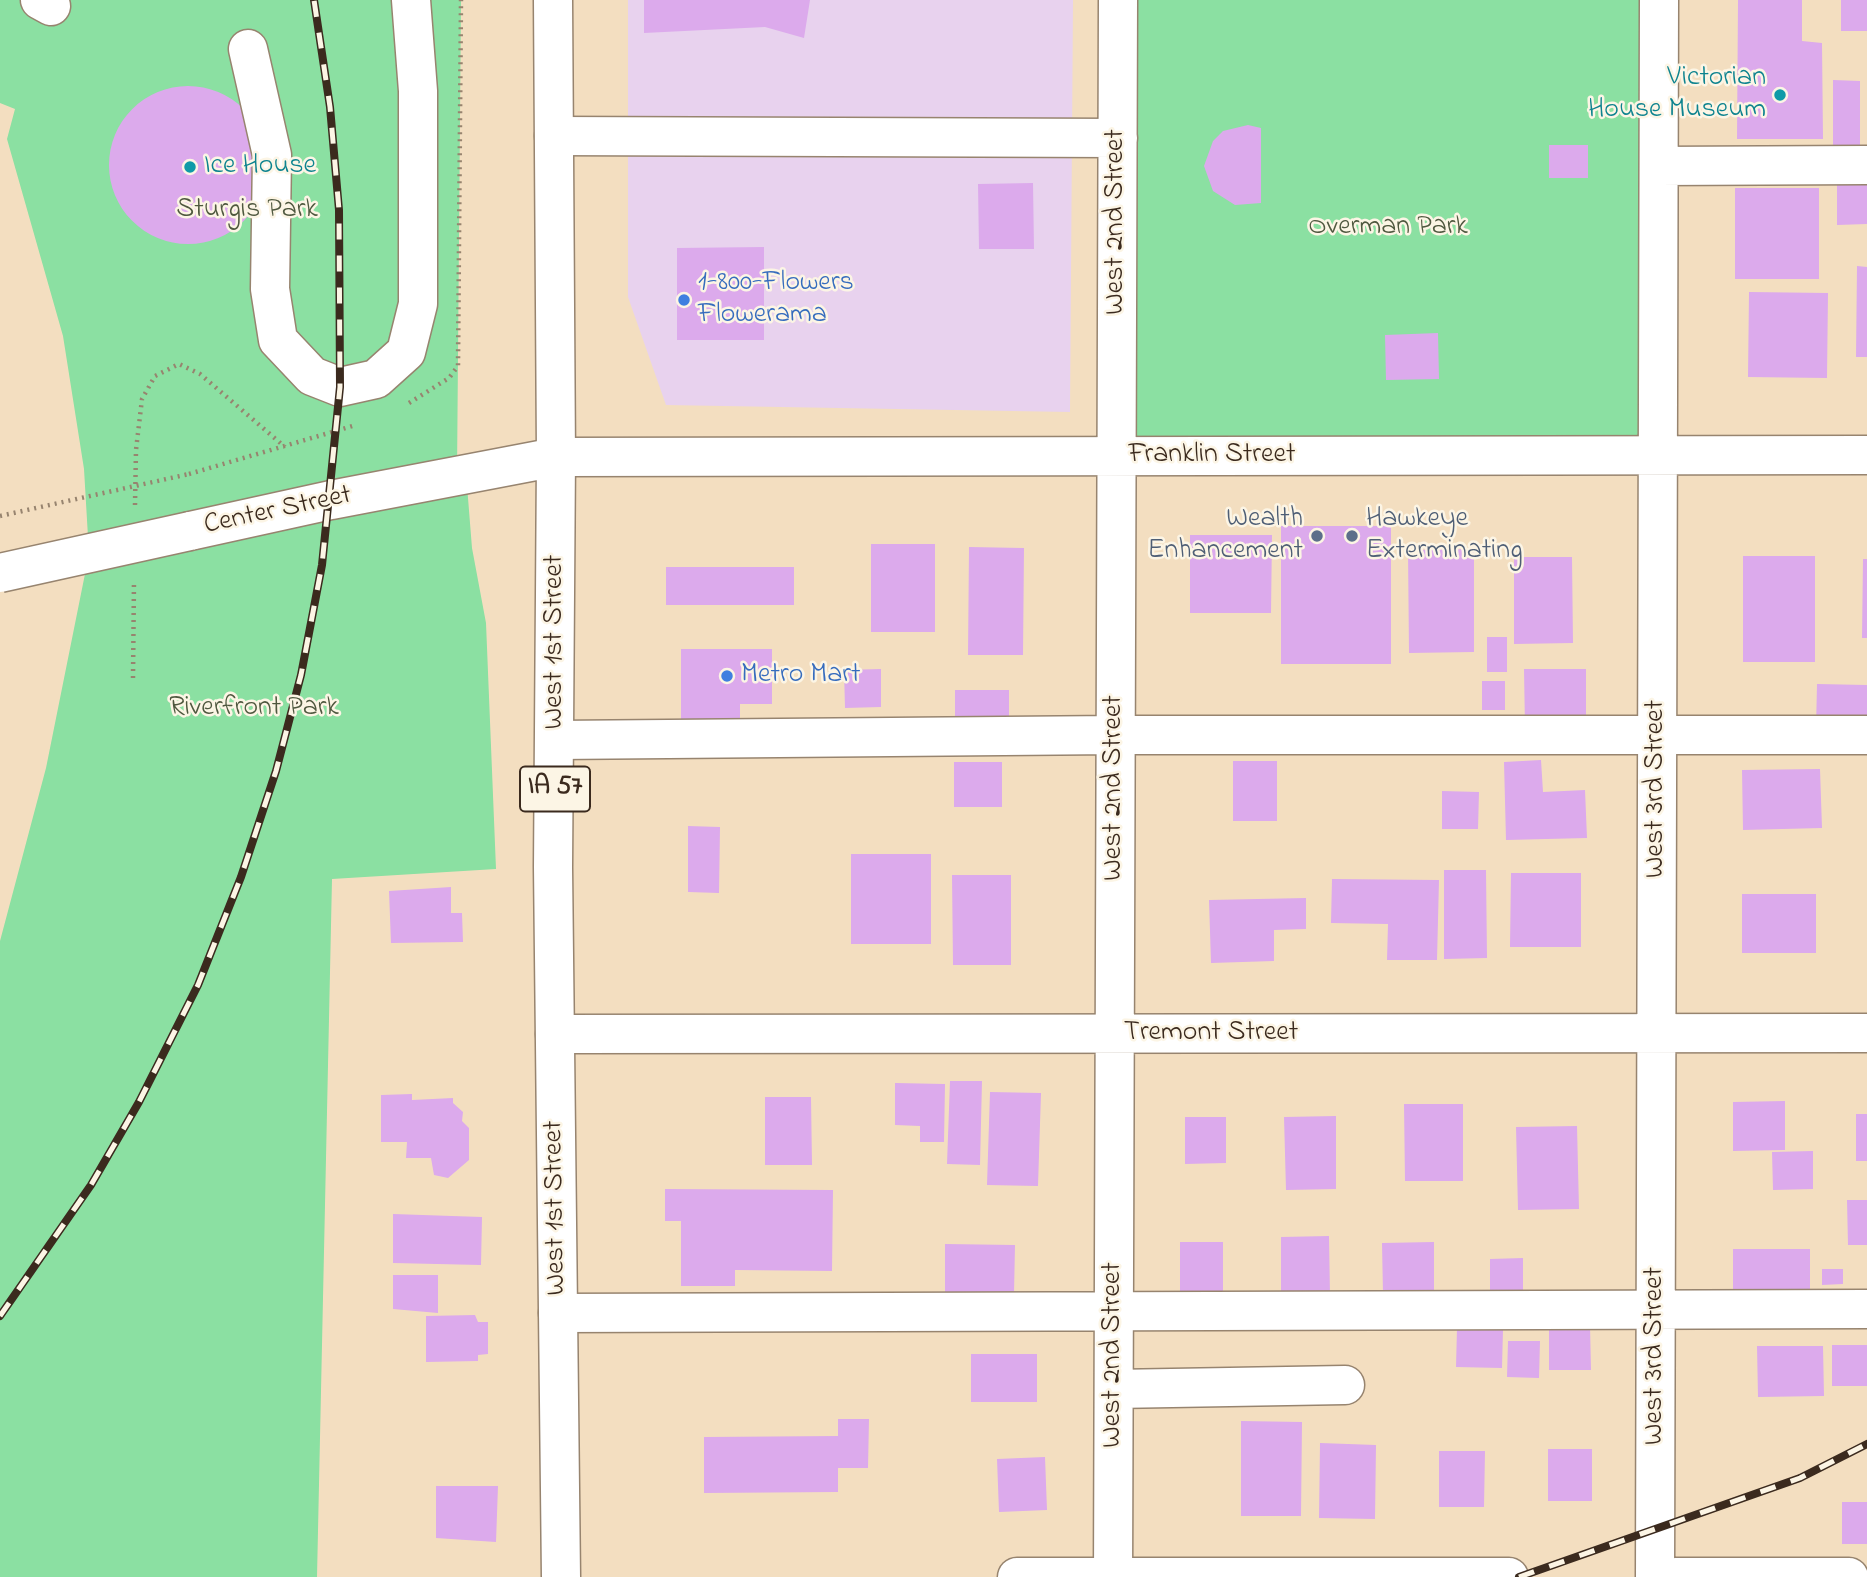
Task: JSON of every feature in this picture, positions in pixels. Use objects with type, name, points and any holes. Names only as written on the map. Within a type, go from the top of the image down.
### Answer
[{"type":"street","points":[[248,49],[272,155],[271,289],[278,340],[312,376],[340,387],[376,379],[406,352],[418,304],[418,90],[411,0]]},
{"type":"street","name":"West 1st Street","points":[[553,0],[556,457],[553,867],[561,1577]]},
{"type":"street","name":"West 2nd Street","points":[[1113,1576],[1118,0]]},
{"type":"street","name":"West 3rd Street","points":[[1655,1577],[1659,0]]},
{"type":"street","points":[[554,136],[1118,138]]},
{"type":"street","points":[[1659,166],[1867,165]]},
{"type":"street","name":"Franklin Street","points":[[556,457],[1867,455]]},
{"type":"street","name":"Center Street","points":[[0,573],[331,500],[556,457]]},
{"type":"street","points":[[556,740],[1115,736],[1867,736]]},
{"type":"street","name":"Tremont Street","points":[[555,1034],[1867,1033]]},
{"type":"street","points":[[558,1313],[1867,1309]]},
{"type":"street","points":[[1114,1389],[1345,1385]]},
{"type":"street","points":[[1017,1577],[1508,1577]]},
{"type":"street","points":[[1676,1577],[1849,1577]]},
{"type":"path","points":[[135,517],[136,450],[142,399],[155,376],[179,364],[200,374],[286,447]]},
{"type":"path","points":[[0,516],[189,474]]},
{"type":"path","points":[[133,678],[134,570]]},
{"type":"shaded area","points":[[628,0],[1073,0],[1070,412],[666,405],[628,297]]},
{"type":"green space","name":"Riverfront Park","points":[[0,0],[461,0],[457,474],[466,473],[472,548],[486,623],[496,869],[332,879],[317,1577],[0,1577],[0,941],[46,768],[89,554],[84,469],[63,336],[7,139],[15,109],[0,103]]},
{"type":"green space","name":"Overman Park","points":[[1118,0],[1659,0],[1658,455],[1117,456]]},
{"type":"building","points":[[644,0],[810,0],[804,38],[765,27],[644,33]]},
{"type":"building","name":"Victorian House Museum","points":[[1738,0],[1802,0],[1802,41],[1822,43],[1823,139],[1737,139]]},
{"type":"building","points":[[1841,0],[1867,0],[1867,31],[1841,31]]},
{"type":"building","points":[[1833,80],[1860,81],[1860,148],[1833,148]]},
{"type":"building","name":"Ice House","points":[[188,86],[218,92],[244,109],[261,135],[267,165],[261,195],[244,221],[218,238],[188,244],[158,238],[132,221],[115,195],[109,165],[115,135],[132,109],[158,92]]},
{"type":"building","points":[[1248,125],[1261,128],[1261,203],[1235,205],[1213,191],[1204,166],[1213,141],[1223,131]]},
{"type":"building","points":[[1549,145],[1588,145],[1588,178],[1549,178]]},
{"type":"building","points":[[1867,180],[1867,224],[1837,225],[1837,181]]},
{"type":"building","points":[[1033,183],[1034,249],[979,249],[978,184]]},
{"type":"building","points":[[1735,188],[1819,188],[1819,279],[1735,279]]},
{"type":"building","points":[[764,247],[764,340],[677,340],[677,248]]},
{"type":"building","points":[[1857,266],[1867,267],[1867,357],[1856,357]]},
{"type":"building","points":[[1749,292],[1828,293],[1827,378],[1748,377]]},
{"type":"building","points":[[1438,333],[1439,379],[1386,380],[1385,335]]},
{"type":"building","points":[[1281,526],[1391,526],[1391,664],[1281,664]]},
{"type":"building","points":[[1190,535],[1272,535],[1271,613],[1190,613]]},
{"type":"building","points":[[871,544],[935,544],[935,632],[871,632]]},
{"type":"building","points":[[969,547],[1024,548],[1023,655],[968,655]]},
{"type":"building","points":[[1474,549],[1474,652],[1409,653],[1408,550]]},
{"type":"building","points":[[1743,556],[1815,556],[1815,662],[1743,662]]},
{"type":"building","points":[[1514,557],[1572,557],[1573,643],[1514,644]]},
{"type":"building","points":[[1863,559],[1867,559],[1867,638],[1862,638]]},
{"type":"building","name":"Metro Mart","points":[[666,567],[794,567],[794,605],[666,605]]},
{"type":"building","points":[[1487,637],[1507,637],[1507,672],[1487,672]]},
{"type":"building","name":"Metro Mart","points":[[681,649],[772,649],[772,704],[740,704],[740,723],[681,723]]},
{"type":"building","points":[[881,669],[881,707],[845,708],[844,670]]},
{"type":"building","points":[[1524,669],[1586,669],[1586,728],[1525,728]]},
{"type":"building","points":[[1482,681],[1505,681],[1505,710],[1482,710]]},
{"type":"building","points":[[1817,684],[1867,685],[1867,730],[1816,729]]},
{"type":"building","points":[[955,690],[1009,690],[1009,730],[955,730]]},
{"type":"building","points":[[1541,760],[1543,792],[1585,790],[1587,838],[1506,840],[1504,762]]},
{"type":"building","points":[[1233,761],[1277,761],[1277,821],[1233,821]]},
{"type":"building","points":[[954,762],[1002,762],[1002,807],[954,807]]},
{"type":"building","points":[[1820,769],[1822,828],[1743,830],[1742,770]]},
{"type":"building","points":[[1442,791],[1479,792],[1478,829],[1442,829]]},
{"type":"building","points":[[688,826],[720,827],[719,893],[688,892]]},
{"type":"building","points":[[851,854],[931,854],[931,944],[851,944]]},
{"type":"building","points":[[1444,870],[1486,870],[1487,958],[1444,959]]},
{"type":"building","points":[[1511,873],[1581,873],[1581,947],[1510,947]]},
{"type":"building","points":[[952,875],[1011,875],[1011,965],[953,965]]},
{"type":"building","points":[[1332,879],[1439,880],[1437,960],[1387,960],[1388,924],[1331,923]]},
{"type":"building","points":[[451,887],[451,913],[462,913],[463,942],[391,943],[389,891]]},
{"type":"building","points":[[1742,894],[1816,894],[1816,953],[1742,953]]},
{"type":"building","points":[[1306,898],[1306,929],[1274,930],[1274,961],[1211,963],[1209,900]]},
{"type":"building","points":[[950,1081],[982,1081],[980,1165],[947,1164]]},
{"type":"building","points":[[895,1083],[945,1084],[944,1142],[920,1142],[920,1126],[895,1125]]},
{"type":"building","points":[[990,1092],[1041,1093],[1038,1186],[987,1185]]},
{"type":"building","points":[[412,1094],[412,1100],[453,1098],[453,1103],[463,1112],[462,1121],[469,1128],[469,1160],[448,1178],[434,1175],[431,1158],[406,1158],[407,1142],[381,1142],[381,1095]]},
{"type":"building","points":[[765,1097],[811,1097],[812,1165],[765,1165]]},
{"type":"building","points":[[1785,1101],[1785,1150],[1733,1151],[1733,1102]]},
{"type":"building","points":[[1404,1104],[1463,1104],[1463,1181],[1405,1181]]},
{"type":"building","points":[[1856,1114],[1867,1114],[1867,1161],[1856,1161]]},
{"type":"building","points":[[1336,1116],[1336,1189],[1286,1190],[1284,1117]]},
{"type":"building","points":[[1185,1117],[1226,1117],[1226,1163],[1185,1164]]},
{"type":"building","points":[[1577,1126],[1579,1209],[1518,1210],[1516,1127]]},
{"type":"building","points":[[1813,1151],[1813,1189],[1773,1190],[1772,1152]]},
{"type":"building","points":[[665,1189],[833,1190],[832,1271],[735,1270],[735,1286],[681,1286],[681,1221],[665,1221]]},
{"type":"building","points":[[1847,1200],[1867,1200],[1867,1245],[1848,1245]]},
{"type":"building","points":[[393,1214],[482,1217],[481,1265],[393,1263]]},
{"type":"building","points":[[1329,1236],[1330,1296],[1281,1296],[1281,1237]]},
{"type":"building","points":[[1180,1242],[1223,1242],[1223,1294],[1180,1294]]},
{"type":"building","points":[[1434,1242],[1434,1293],[1383,1294],[1382,1243]]},
{"type":"building","points":[[945,1244],[1015,1245],[1014,1294],[945,1292]]},
{"type":"building","points":[[1733,1249],[1810,1249],[1810,1291],[1733,1291]]},
{"type":"building","points":[[1523,1258],[1523,1300],[1490,1300],[1490,1259]]},
{"type":"building","points":[[1822,1269],[1843,1269],[1843,1284],[1822,1285]]},
{"type":"building","points":[[393,1275],[438,1275],[438,1313],[393,1309]]},
{"type":"building","points":[[475,1315],[478,1322],[488,1322],[488,1354],[478,1355],[478,1361],[426,1362],[426,1316]]},
{"type":"building","points":[[1549,1325],[1590,1325],[1591,1370],[1549,1370]]},
{"type":"building","points":[[1457,1328],[1503,1329],[1502,1368],[1456,1367]]},
{"type":"building","points":[[1508,1341],[1540,1341],[1539,1378],[1507,1377]]},
{"type":"building","points":[[1832,1345],[1867,1345],[1867,1386],[1832,1386]]},
{"type":"building","points":[[1757,1346],[1823,1346],[1824,1396],[1758,1397]]},
{"type":"building","points":[[971,1354],[1037,1354],[1037,1402],[971,1402]]},
{"type":"building","points":[[838,1419],[869,1419],[868,1468],[838,1468],[838,1492],[704,1493],[704,1437],[838,1436]]},
{"type":"building","points":[[1241,1421],[1302,1422],[1301,1516],[1241,1516]]},
{"type":"building","points":[[1320,1443],[1376,1445],[1375,1519],[1319,1518]]},
{"type":"building","points":[[1548,1449],[1592,1449],[1592,1501],[1548,1501]]},
{"type":"building","points":[[1439,1451],[1485,1451],[1484,1507],[1439,1507]]},
{"type":"building","points":[[1045,1457],[1047,1510],[999,1512],[997,1459]]},
{"type":"building","points":[[436,1486],[498,1486],[496,1542],[436,1538]]},
{"type":"building","points":[[1842,1502],[1867,1502],[1867,1544],[1842,1544]]},
{"type":"railway","points":[[0,1316],[91,1185],[139,1102],[198,985],[241,877],[276,771],[301,675],[322,565],[340,387],[339,210],[330,107],[314,0]]},
{"type":"railway","points":[[1519,1577],[1800,1478],[1867,1444]]},
{"type":"place","name":"Victorian House Museum","points":[[1780,95]]},
{"type":"place","name":"Ice House","points":[[190,167]]},
{"type":"place","name":"1-800-Flowers Flowerama","points":[[684,300]]},
{"type":"place","name":"Wealth Enhancement","points":[[1317,536]]},
{"type":"place","name":"Hawkeye Exterminating","points":[[1352,536]]},
{"type":"place","name":"Metro Mart","points":[[727,676]]},
{"type":"park label","name":"Sturgis Park","points":[[247,211]]}]
